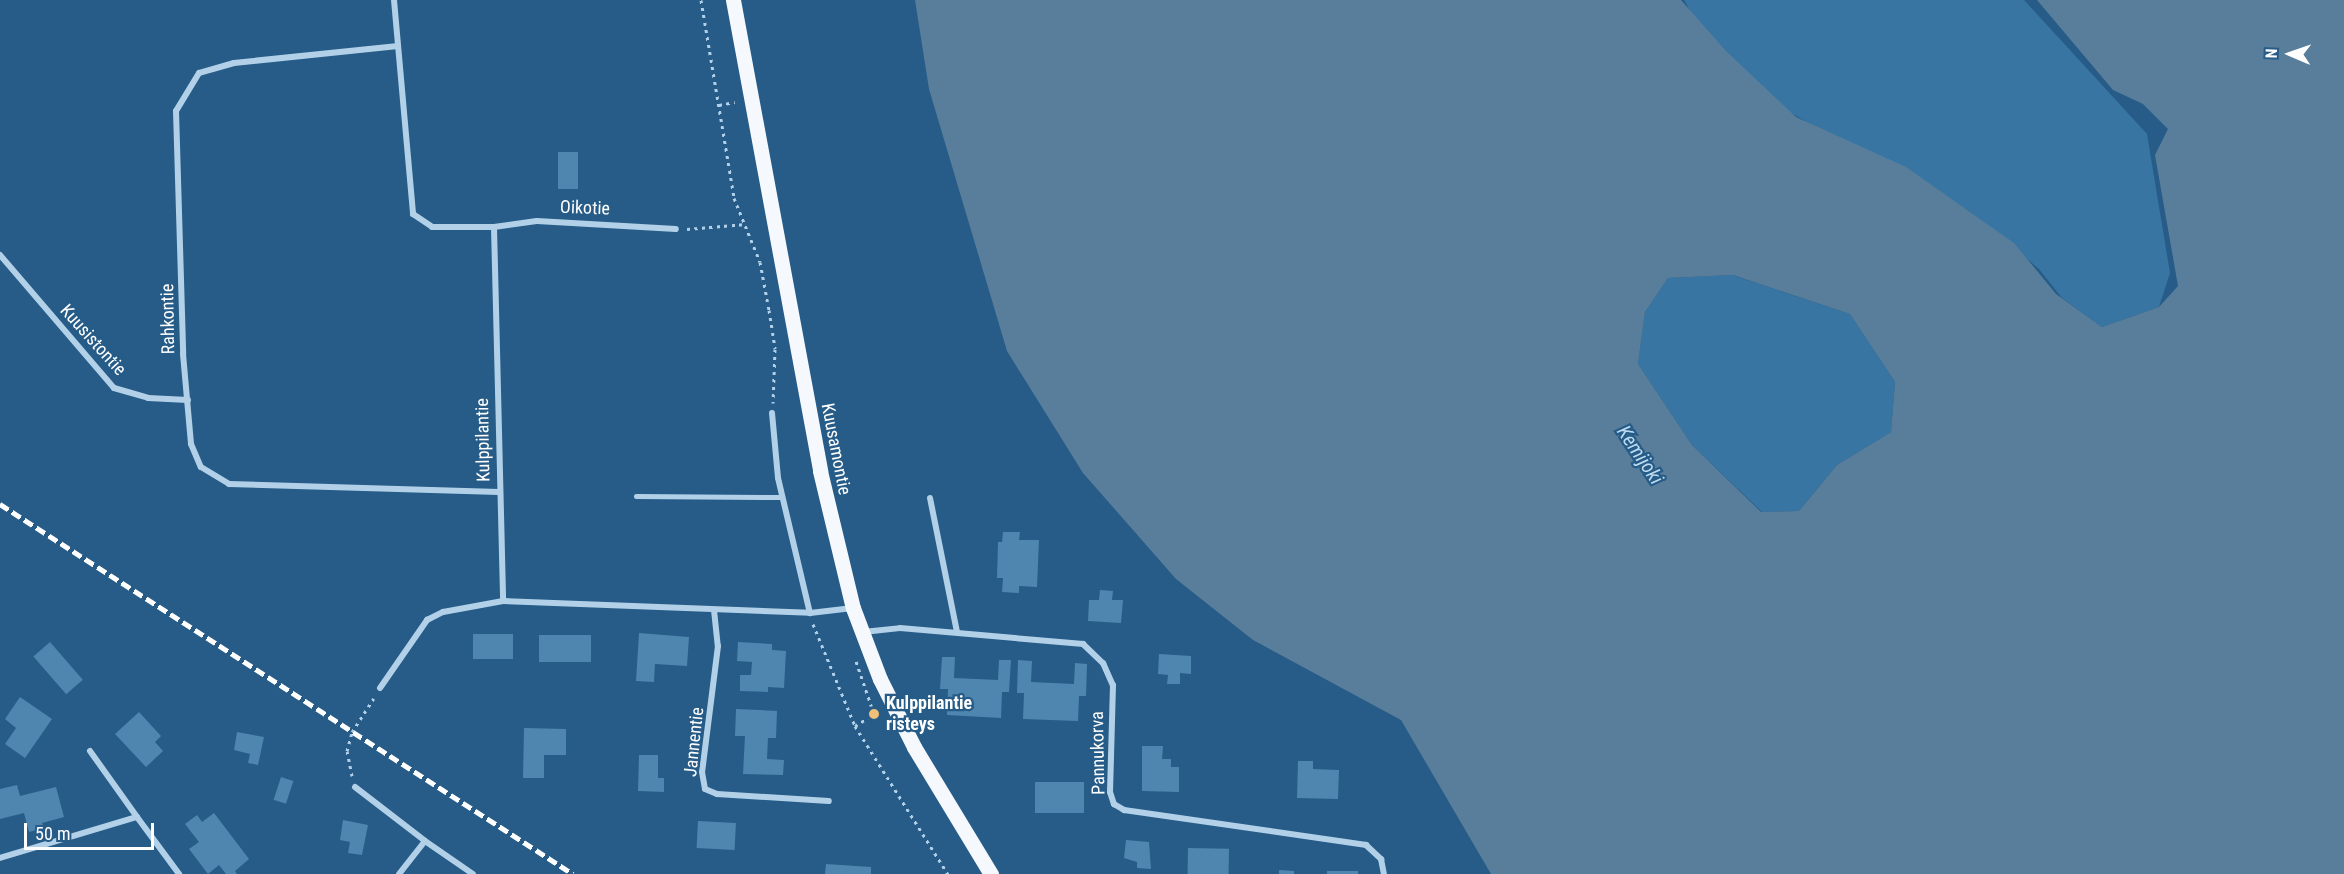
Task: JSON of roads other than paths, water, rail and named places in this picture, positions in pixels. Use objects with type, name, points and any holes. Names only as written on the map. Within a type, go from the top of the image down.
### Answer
[{"type":"main road","name":"Kuusamontie","points":[[734,0],[820,471],[853,608],[880,679],[914,747],[991,874]]},
{"type":"street","points":[[394,0],[413,214],[432,227],[494,227]]},
{"type":"street","name":"Rahkontie","points":[[398,46],[234,63],[199,72],[176,111],[191,444],[201,466],[229,484],[499,492]]},
{"type":"street","name":"Oikotie","points":[[494,227],[537,221],[676,229]]},
{"type":"street","name":"Kulppilantie","points":[[494,227],[503,601]]},
{"type":"street","name":"Kuusistontie","points":[[0,255],[114,388],[148,398],[188,400]]},
{"type":"street","points":[[772,413],[772,448],[810,613]]},
{"type":"street","points":[[930,498],[957,632]]},
{"type":"street","points":[[380,688],[427,621],[443,612],[503,601],[810,613],[853,608]]},
{"type":"street","name":"Jannentie","points":[[714,610],[718,646],[702,772],[705,789],[717,794],[829,801]]},
{"type":"street","name":"Pannukorva","points":[[862,632],[900,628],[1083,644],[1103,663],[1113,686],[1110,792],[1114,804],[1124,810],[1366,845],[1381,859],[1384,874]]},
{"type":"street","points":[[90,751],[179,874]]},
{"type":"street","points":[[355,787],[425,841],[473,874]]},
{"type":"street","points":[[0,858],[137,817]]},
{"type":"street","points":[[399,874],[425,841]]},
{"type":"lane","points":[[636,496],[782,497]]},
{"type":"water","name":"Kemijoki","points":[[915,0],[1681,0],[1726,51],[1796,117],[1906,167],[2014,243],[2056,294],[2102,327],[2159,307],[2178,286],[2155,155],[2168,129],[2143,104],[2113,90],[2037,0],[2344,0],[2344,874],[1491,874],[1401,720],[1253,640],[1176,579],[1083,473],[1007,351],[929,89]],"holes":[[[1733,275],[1850,314],[1895,382],[1891,432],[1837,465],[1799,511],[1761,512],[1692,445],[1638,364],[1645,312],[1668,278]]]},
{"type":"railway","points":[[0,504],[573,874]]},
{"type":"place","name":"Kulppilantie risteys","points":[[874,714]]}]
